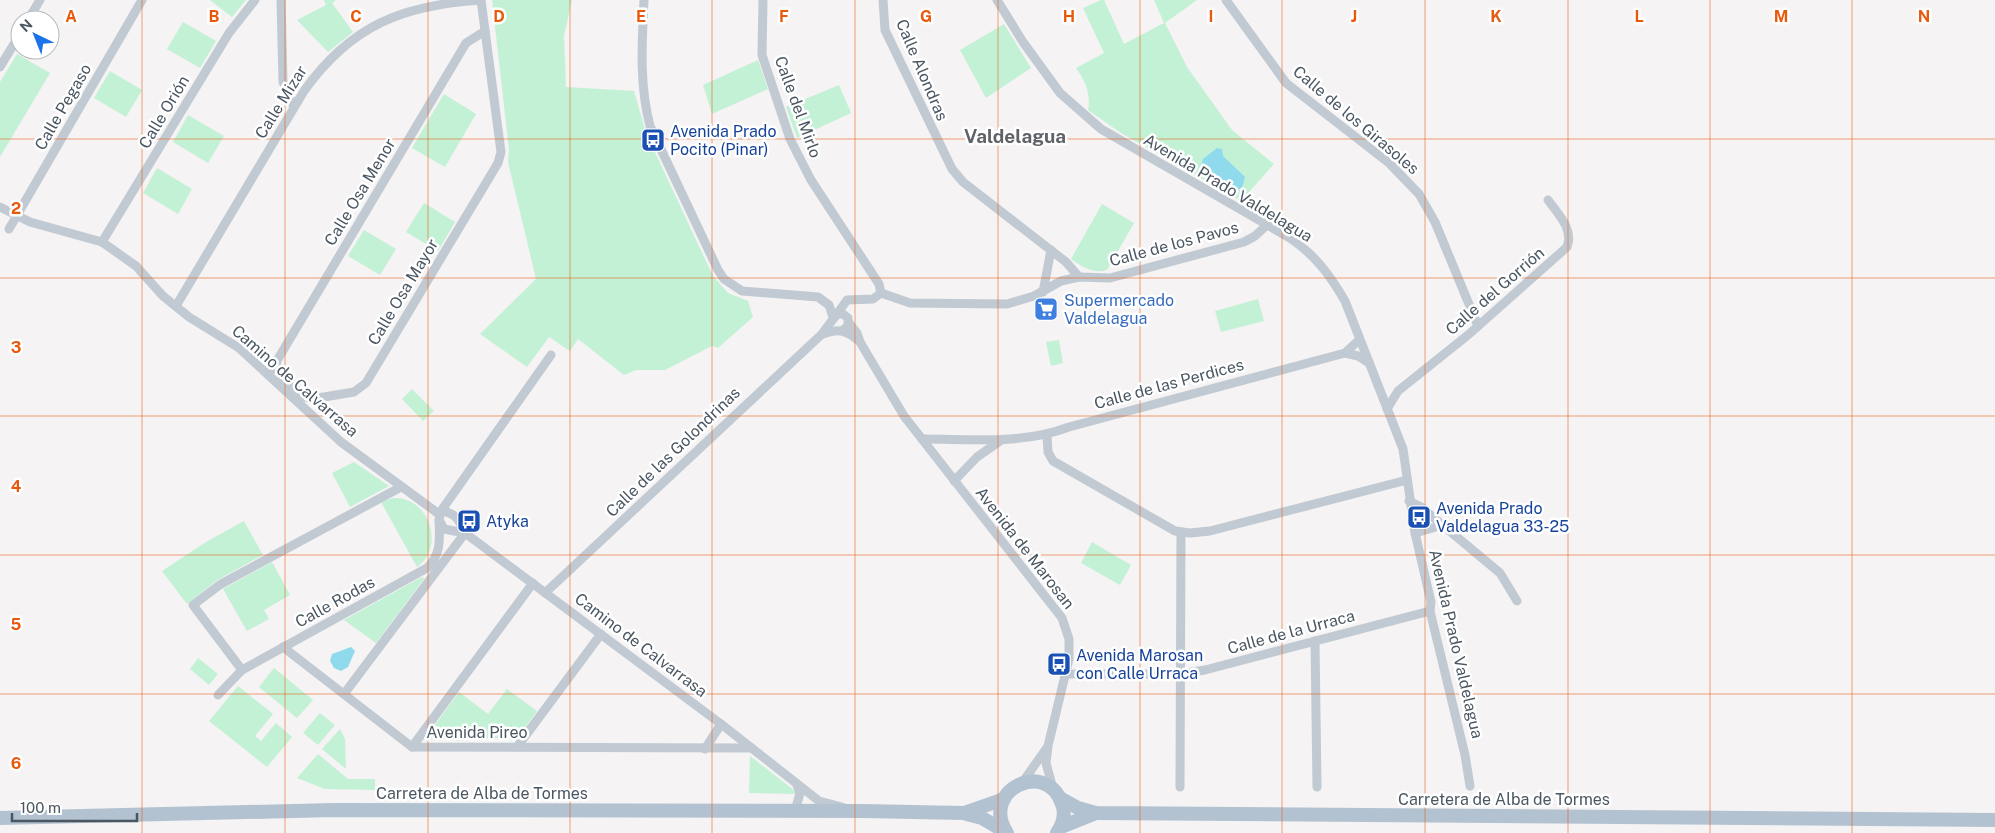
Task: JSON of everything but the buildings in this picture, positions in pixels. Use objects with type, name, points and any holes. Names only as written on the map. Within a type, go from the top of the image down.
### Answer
[{"type":"main road","name":"Carretera de Alba de Tormes","points":[[1022,783],[1034,781],[1057,793],[1078,808],[1096,813],[1995,820]]},
{"type":"main road","points":[[1007,832],[1001,821],[1000,809],[1012,788],[1022,783]]},
{"type":"main road","points":[[1057,793],[1064,808],[1059,830]]},
{"type":"main road","name":"Carretera de Alba de Tormes","points":[[963,813],[1004,799]]},
{"type":"main road","name":"Carretera de Alba de Tormes","points":[[0,818],[334,810],[863,811],[963,813],[982,818],[1007,832]]},
{"type":"main road","name":"Carretera de Alba de Tormes","points":[[1059,830],[1096,813]]},
{"type":"street","name":"Calle Pegaso","points":[[10,229],[142,0]]},
{"type":"street","name":"Calle Orión","points":[[102,242],[229,33],[254,0]]},
{"type":"street","points":[[281,0],[283,82],[294,107]]},
{"type":"street","points":[[482,0],[485,31]]},
{"type":"street","name":"Calle Mizar","points":[[176,306],[294,107],[321,67],[360,34],[386,20],[417,8],[445,2],[482,0]]},
{"type":"street","name":"Avenida de Marosan","points":[[644,0],[640,62],[642,88],[648,119],[718,270],[724,279],[742,291],[818,297],[829,305],[840,322],[857,333],[860,342],[904,416],[1062,618],[1068,639],[1067,674],[1048,746],[1046,763],[1057,793]]},
{"type":"street","name":"Calle del Mirlo","points":[[763,0],[762,55],[790,139],[810,180],[879,284],[881,293]]},
{"type":"street","name":"Calle Alondras","points":[[882,0],[885,30],[952,169],[963,182],[1066,262],[1079,277]]},
{"type":"street","name":"Avenida Prado Valdelagua","points":[[997,0],[1042,71],[1073,106],[1119,141],[1300,245],[1323,267],[1345,301],[1403,449],[1409,501],[1431,602],[1430,611],[1466,755],[1470,786]]},
{"type":"street","name":"Calle de los Girasoles","points":[[1226,0],[1286,83],[1389,163],[1419,194],[1439,230],[1478,326]]},
{"type":"street","name":"Calle Osa Mayor","points":[[286,386],[308,399],[354,392],[366,383],[498,163],[501,152],[485,31]]},
{"type":"street","name":"Calle Osa Menor","points":[[269,374],[466,42],[485,31]]},
{"type":"street","points":[[0,67],[10,50]]},
{"type":"street","name":"Calle del Gorrión","points":[[1387,409],[1398,391],[1478,326],[1567,247],[1570,240],[1568,229],[1548,200]]},
{"type":"street","name":"Camino de Calvarrasa","points":[[0,207],[30,222],[102,242],[136,266],[162,296],[189,317],[228,340],[286,386],[329,432],[440,515]]},
{"type":"street","name":"Calle de los Pavos","points":[[881,293],[910,303],[993,306],[1023,300],[1043,292],[1061,281],[1079,277],[1110,278],[1230,246],[1255,236],[1267,225]]},
{"type":"street","points":[[1043,292],[1051,250]]},
{"type":"street","points":[[840,322],[847,300],[873,299],[881,293]]},
{"type":"street","name":"Calle de las Golondrinas","points":[[545,593],[822,334],[840,322]]},
{"type":"street","name":"Calle de las Perdices","points":[[922,440],[976,439],[1000,441],[1047,435],[1069,427],[1345,353],[1359,340]]},
{"type":"street","points":[[1345,353],[1358,356],[1369,363]]},
{"type":"street","points":[[436,564],[440,515],[551,355]]},
{"type":"street","points":[[276,363],[286,386]]},
{"type":"street","points":[[1378,385],[1398,391]]},
{"type":"street","points":[[1047,435],[1048,452],[1053,461],[1156,522],[1181,532],[1210,531],[1407,480]]},
{"type":"street","points":[[976,439],[980,454]]},
{"type":"street","name":"Calle de las Perdices","points":[[954,481],[980,454],[1000,441]]},
{"type":"street","points":[[242,670],[193,604],[221,584],[401,487]]},
{"type":"street","points":[[1409,501],[1421,507],[1500,573],[1517,601]]},
{"type":"street","points":[[440,515],[448,511],[458,518],[461,530]]},
{"type":"street","points":[[440,515],[444,529],[461,530]]},
{"type":"street","points":[[1415,533],[1443,526]]},
{"type":"street","name":"Camino de Calvarrasa","points":[[461,530],[721,724],[819,801],[863,811]]},
{"type":"street","points":[[344,694],[461,530]]},
{"type":"street","points":[[1180,787],[1181,532]]},
{"type":"street","name":"Calle Rodas","points":[[218,695],[242,670],[436,564]]},
{"type":"street","points":[[412,747],[533,584]]},
{"type":"street","name":"Calle de la Urraca","points":[[1067,674],[1181,674],[1205,670],[1430,611]]},
{"type":"street","points":[[517,747],[601,634]]},
{"type":"street","points":[[1315,641],[1317,787]]},
{"type":"street","name":"Avenida Pireo","points":[[283,647],[412,747],[751,748]]},
{"type":"street","points":[[705,749],[721,724]]},
{"type":"street","name":"Avenida de Marosan","points":[[1022,783],[1048,746]]},
{"type":"street","points":[[795,811],[800,793],[797,784]]},
{"type":"green space","points":[[210,0],[246,0],[232,17]]},
{"type":"green space","points":[[324,0],[336,0],[332,3],[353,32],[328,52],[297,20],[326,5]]},
{"type":"green space","points":[[492,0],[572,0],[564,36],[566,87],[634,91],[646,133],[713,276],[728,293],[748,301],[753,317],[718,348],[712,346],[665,370],[636,370],[624,375],[578,339],[570,351],[549,337],[527,367],[480,334],[536,279],[508,162],[509,150]]},
{"type":"green space","points":[[1104,0],[1124,44],[1164,23],[1154,0],[1197,0],[1165,23],[1187,67],[1232,130],[1274,164],[1241,201],[1121,133],[1088,110],[1089,99],[1087,89],[1083,78],[1076,68],[1104,53],[1083,8]]},
{"type":"green space","points":[[183,22],[216,41],[200,68],[167,49]]},
{"type":"green space","points":[[1004,24],[1031,68],[986,98],[960,50]]},
{"type":"green space","points":[[13,60],[27,60],[50,73],[0,157],[0,82]]},
{"type":"green space","points":[[758,60],[768,89],[712,114],[703,85]]},
{"type":"green space","points":[[110,71],[142,90],[126,117],[94,98]]},
{"type":"green space","points":[[839,85],[851,113],[797,138],[786,107]]},
{"type":"green space","points":[[444,94],[476,114],[445,167],[412,148]]},
{"type":"green space","points":[[188,115],[224,136],[208,163],[173,142]]},
{"type":"green space","points":[[157,168],[192,189],[178,214],[143,193]]},
{"type":"green space","points":[[424,203],[455,222],[438,251],[406,232]]},
{"type":"green space","points":[[1102,204],[1134,223],[1107,270],[1097,271],[1084,267],[1071,259]]},
{"type":"green space","points":[[364,230],[396,249],[380,275],[348,256]]},
{"type":"green space","points":[[1258,299],[1264,321],[1221,332],[1215,311]]},
{"type":"green space","points":[[1059,340],[1063,363],[1051,366],[1046,342]]},
{"type":"green space","points":[[412,389],[434,411],[423,421],[402,399]]},
{"type":"green space","points":[[354,462],[389,486],[350,507],[332,473]]},
{"type":"green space","points":[[393,498],[406,500],[416,505],[424,514],[429,524],[432,536],[431,548],[426,558],[417,567],[381,502]]},
{"type":"green space","points":[[244,521],[263,555],[219,579],[187,604],[162,571],[206,542]]},
{"type":"green space","points":[[1092,542],[1131,565],[1120,585],[1081,563]]},
{"type":"green space","points":[[272,562],[290,595],[264,610],[269,619],[247,631],[223,589]]},
{"type":"green space","points":[[423,577],[424,579],[376,643],[344,620]]},
{"type":"green space","points":[[198,658],[218,674],[209,685],[190,669]]},
{"type":"green space","points":[[274,668],[313,700],[297,718],[259,687]]},
{"type":"green space","points":[[238,686],[273,714],[255,736],[261,741],[276,723],[292,737],[267,767],[209,721]]},
{"type":"green space","points":[[507,689],[537,711],[516,740],[511,740],[508,737],[457,741],[454,737],[433,737],[430,740],[424,740],[459,692],[488,714]]},
{"type":"green space","points":[[320,713],[335,725],[318,745],[303,733]]},
{"type":"green space","points":[[340,729],[345,739],[346,769],[322,749]]},
{"type":"green space","points":[[318,754],[348,779],[375,779],[375,790],[325,789],[297,778]]},
{"type":"green space","points":[[750,756],[795,791],[796,794],[749,793]]},
{"type":"water","points":[[1217,148],[1222,149],[1223,156],[1245,177],[1242,188],[1231,189],[1225,187],[1208,177],[1200,168],[1203,159]]},
{"type":"water","points":[[351,647],[355,651],[348,667],[341,671],[334,668],[330,661],[332,654]]},
{"type":"place","name":"Avenida Prado Pocito (Pinar)","points":[[653,140]]},
{"type":"place","name":"Supermercado Valdelagua","points":[[1046,309]]},
{"type":"place","name":"Avenida Prado Valdelagua 33-25","points":[[1419,517]]},
{"type":"place","name":"Atyka","points":[[469,521]]},
{"type":"place","name":"Avenida Marosan con Calle Urraca","points":[[1059,664]]},
{"type":"district","name":"Valdelagua","points":[[1015,136]]}]
